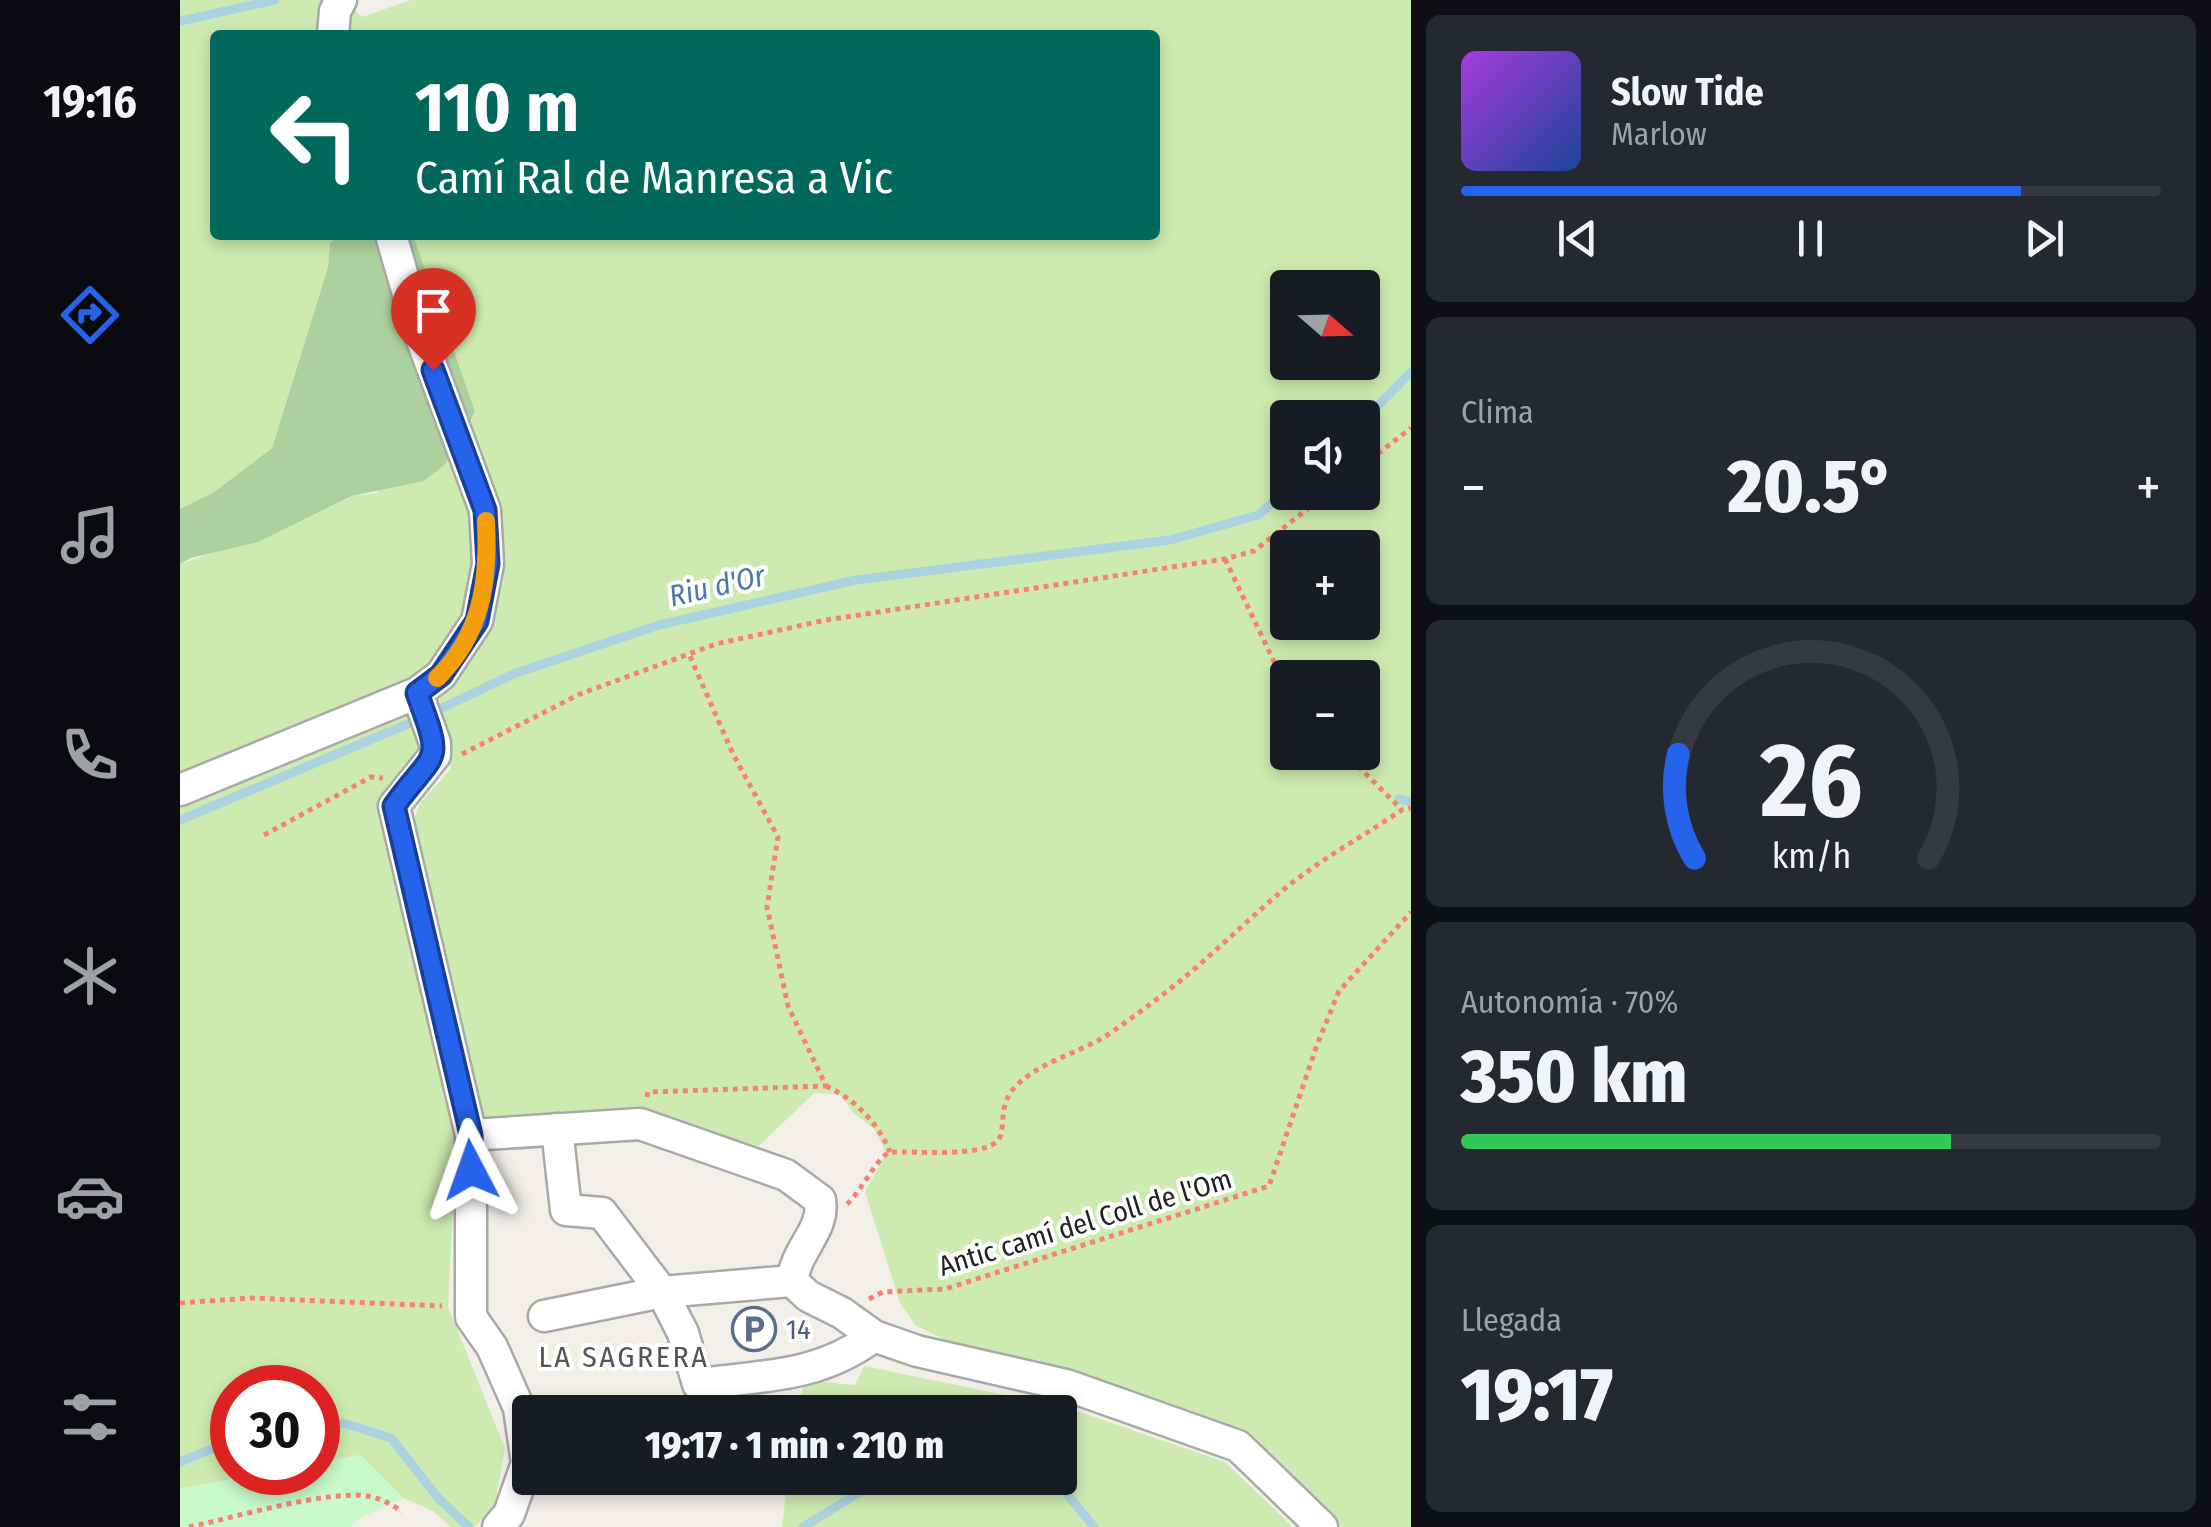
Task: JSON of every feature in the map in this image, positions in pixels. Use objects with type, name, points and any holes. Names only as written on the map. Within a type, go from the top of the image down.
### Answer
[{"type":"street","points":[[180,790],[418,696],[441,675],[477,621],[488,564],[485,510],[420,334],[392,240]]},
{"type":"street","points":[[418,696],[435,749],[394,806],[471,1135],[470,1317],[492,1347],[519,1408],[527,1463],[508,1524]]},
{"type":"street","points":[[471,1135],[640,1124],[786,1174],[820,1200],[822,1212],[795,1260],[792,1281]]},
{"type":"street","points":[[558,1130],[566,1210],[602,1213],[672,1292],[698,1384],[800,1372],[849,1355],[874,1336]]},
{"type":"street","points":[[544,1316],[672,1292],[792,1281],[808,1296],[842,1313],[874,1336],[917,1351],[1066,1384],[1238,1446],[1322,1527]]},
{"type":"path","points":[[1380,452],[1411,428]]},
{"type":"path","points":[[435,749],[458,756],[580,694],[716,644],[826,620],[1225,560],[1254,551],[1305,510]]},
{"type":"path","points":[[1225,560],[1273,660]]},
{"type":"path","points":[[689,654],[732,754],[778,836],[768,906],[788,1006],[826,1086]]},
{"type":"path","points":[[1362,770],[1402,810]]},
{"type":"path","points":[[264,835],[371,777],[410,784]]},
{"type":"path","points":[[822,1212],[838,1211],[862,1190],[882,1155],[977,1150],[996,1143],[1004,1132],[1002,1107],[1022,1080],[1098,1040],[1149,1005],[1293,883],[1402,810],[1411,808]]},
{"type":"path","name":"Antic camí del Coll de l'Om","points":[[842,1313],[883,1292],[948,1289],[1269,1186],[1339,991],[1411,912]]},
{"type":"path","points":[[640,1124],[648,1092],[826,1086],[844,1094],[874,1124],[890,1152]]},
{"type":"path","points":[[180,1303],[252,1298],[471,1307]]},
{"type":"path","points":[[189,1527],[314,1500],[365,1496],[393,1504],[402,1512]]},
{"type":"green space","points":[[180,0],[345,0],[362,17],[411,0],[1411,0],[1411,1527],[1342,1527],[1237,1430],[1069,1372],[961,1348],[915,1325],[900,1303],[865,1192],[886,1153],[876,1131],[839,1094],[814,1093],[759,1146],[638,1110],[484,1118],[474,1103],[409,832],[420,803],[451,769],[447,747],[401,773],[380,811],[457,1129],[448,1307],[505,1448],[494,1509],[474,1527],[451,1527],[433,1511],[403,1498],[360,1455],[340,1459],[340,1365],[210,1365],[210,1483],[180,1489],[180,564],[281,530],[353,496],[376,493],[475,411],[415,240],[1160,240],[1160,30],[210,30],[210,240],[335,240],[330,244],[328,267],[272,448],[214,492],[180,509]]},
{"type":"green space","points":[[415,240],[475,411],[459,445],[443,466],[424,481],[352,496],[258,542],[180,564],[180,509],[214,492],[272,448],[328,267],[330,243]]},
{"type":"green space","points":[[864,1366],[1006,1395],[802,1395],[804,1380],[855,1385]]},
{"type":"green space","points":[[1077,1411],[1225,1462],[1293,1527],[782,1527],[786,1495],[1077,1495]]},
{"type":"green space","points":[[360,1455],[403,1498],[359,1519],[351,1527],[180,1527],[180,1489],[210,1483],[210,1495],[340,1495],[340,1459]]},
{"type":"waterway","points":[[180,21],[275,0]]},
{"type":"waterway","name":"Riu d'Or","points":[[1380,404],[1411,372]]},
{"type":"waterway","name":"Riu d'Or","points":[[180,820],[408,724],[516,673],[659,625],[856,580],[1170,540],[1258,515],[1270,505]]},
{"type":"waterway","points":[[1399,799],[1411,802]]},
{"type":"waterway","points":[[340,1424],[391,1438],[439,1499],[469,1527]]},
{"type":"waterway","points":[[180,1462],[210,1450]]},
{"type":"waterway","points":[[803,1527],[855,1495]]},
{"type":"waterway","points":[[1068,1495],[1094,1527]]},
{"type":"slow traffic","points":[[437,678],[477,621],[488,564],[486,521]]},
{"type":"place","name":"14","points":[[754,1329]]},
{"type":"district","name":"LA SAGRERA","points":[[624,1357]]},
{"type":"route","points":[[433,370],[485,510],[488,564],[477,621],[441,675],[417,693],[435,743],[434,754],[394,806],[471,1135],[471,1170]]}]
